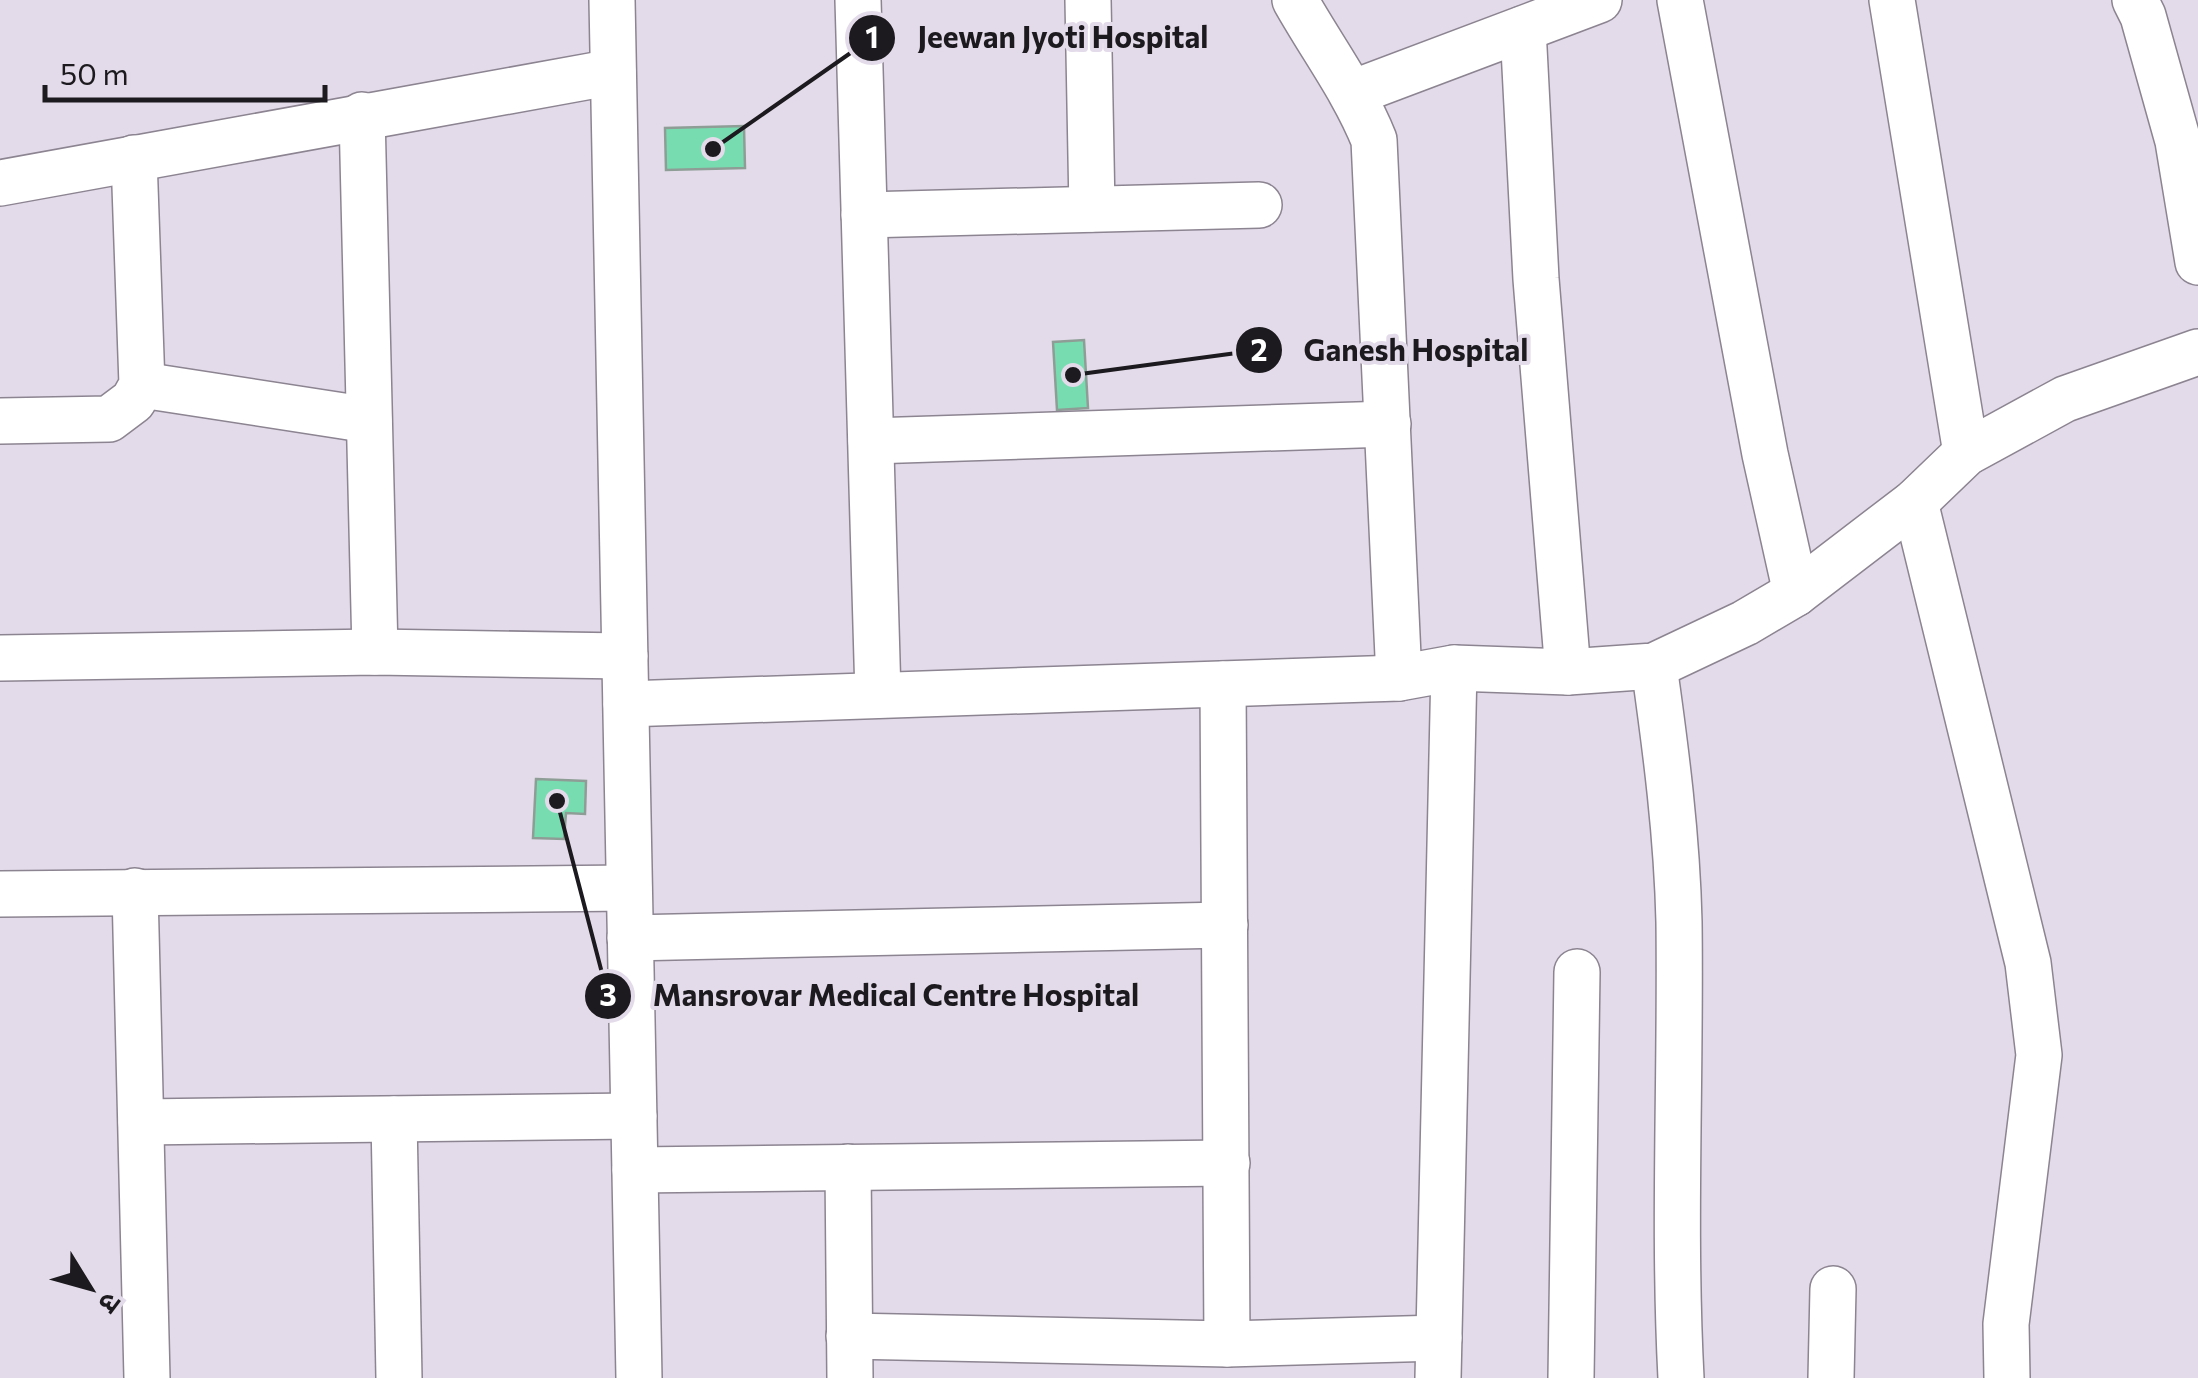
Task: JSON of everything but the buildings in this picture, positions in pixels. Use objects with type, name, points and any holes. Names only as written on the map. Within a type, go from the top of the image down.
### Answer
[{"type":"street","points":[[612,0],[639,1378]]},
{"type":"street","points":[[858,0],[878,695]]},
{"type":"street","points":[[1088,0],[1092,209]]},
{"type":"street","points":[[1295,0],[1336,72],[1355,92],[1374,140],[1399,678]]},
{"type":"street","points":[[1355,92],[1599,0]]},
{"type":"street","points":[[1680,0],[1765,454],[1796,592]]},
{"type":"street","points":[[1892,0],[1966,453]]},
{"type":"street","points":[[2134,0],[2144,16],[2178,140],[2198,262]]},
{"type":"street","points":[[1523,29],[1536,279],[1568,672]]},
{"type":"street","points":[[0,182],[613,72]]},
{"type":"street","points":[[362,115],[375,652]]},
{"type":"street","points":[[0,421],[109,419],[132,401],[142,385],[134,158]]},
{"type":"street","points":[[864,215],[1259,205]]},
{"type":"street","points":[[626,704],[1399,678],[1454,668],[1568,672],[1654,666],[1745,624],[1796,592],[1915,502],[1966,453],[2065,399],[2198,352]]},
{"type":"street","points":[[142,385],[369,420]]},
{"type":"street","points":[[871,441],[1388,424]]},
{"type":"street","points":[[1915,502],[2028,963],[2040,1055],[2006,1324],[2006,1378]]},
{"type":"street","points":[[0,658],[375,652],[625,656]]},
{"type":"street","points":[[1654,666],[1672,792],[1679,921],[1674,1248],[1680,1378]]},
{"type":"street","points":[[848,1167],[849,1357],[1438,1358],[1454,668]]},
{"type":"street","points":[[1224,684],[1227,1163],[1250,1355]]},
{"type":"street","points":[[0,894],[629,888]]},
{"type":"street","points":[[135,891],[147,1378]]},
{"type":"street","points":[[630,938],[1225,925]]},
{"type":"street","points":[[1570,1378],[1577,972]]},
{"type":"street","points":[[141,1122],[634,1116]]},
{"type":"street","points":[[394,1120],[399,1378]]},
{"type":"street","points":[[635,1170],[1227,1163]]},
{"type":"street","points":[[1831,1378],[1833,1288]]},
{"type":"place","name":"Jeewan Jyoti Hospital","points":[[713,149]]},
{"type":"place","name":"Ganesh Hospital","points":[[1073,375]]},
{"type":"place","name":"Mansrovar Medical Centre Hospital","points":[[557,801]]}]
